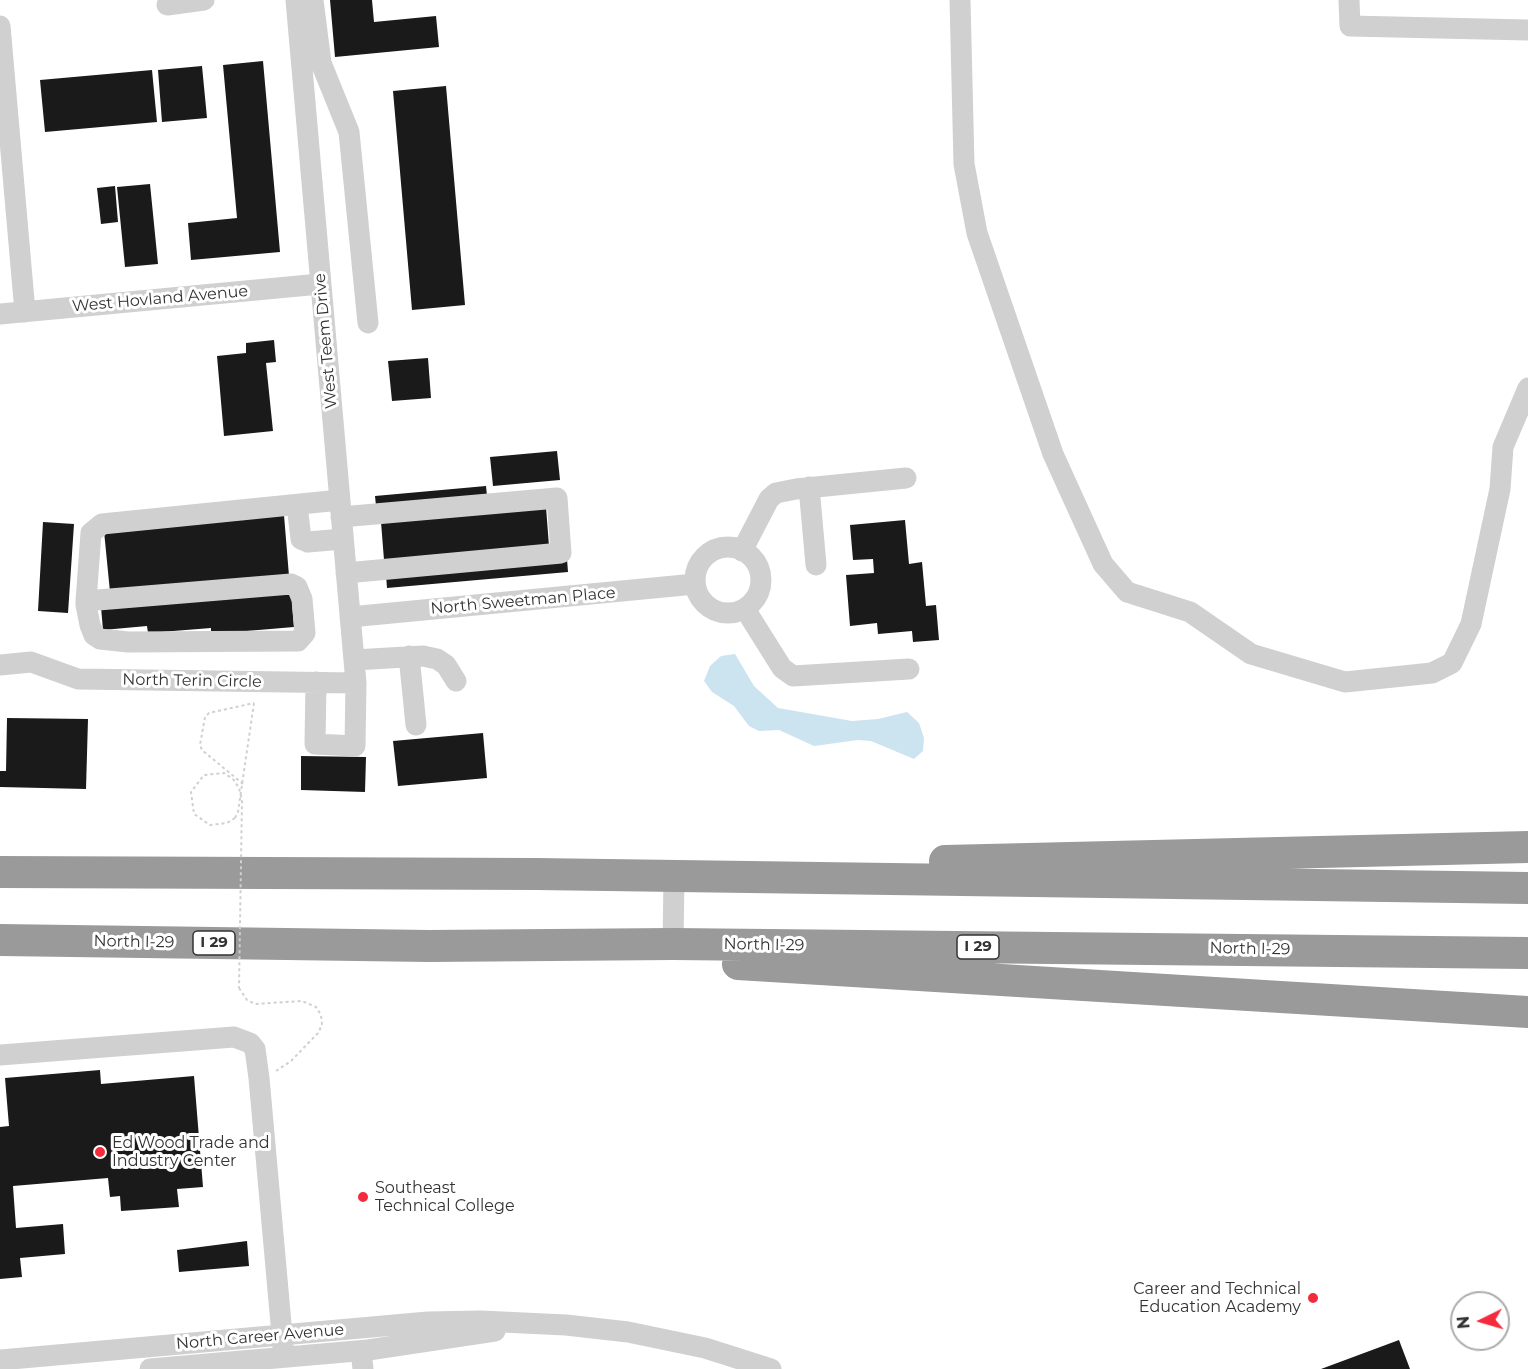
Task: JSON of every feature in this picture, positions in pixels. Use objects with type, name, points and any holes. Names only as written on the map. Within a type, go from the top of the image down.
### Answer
[{"type":"highway","points":[[536,874],[756,865],[1528,847]]},
{"type":"highway","points":[[0,850],[49,856],[149,859],[192,872]]},
{"type":"highway","points":[[0,872],[536,874],[1528,888]]},
{"type":"highway","name":"North I-29","points":[[0,940],[429,946],[673,944],[1528,953]]},
{"type":"highway","points":[[429,946],[1528,1012]]},
{"type":"street","points":[[167,5],[204,0]]},
{"type":"street","name":"West Teem Drive","points":[[296,0],[311,64],[320,284],[356,683],[355,746],[315,744],[316,682]]},
{"type":"street","points":[[313,0],[311,64],[342,110],[349,132],[368,323]]},
{"type":"street","points":[[960,0],[964,164],[977,233],[1053,454],[1103,564],[1127,592],[1190,612],[1251,654],[1344,682],[1432,673],[1452,663],[1471,624],[1500,489],[1503,447],[1528,388]]},
{"type":"street","points":[[1349,0],[1350,27],[1528,30]]},
{"type":"street","points":[[0,26],[3,87],[25,312]]},
{"type":"street","name":"West Hovland Avenue","points":[[0,314],[320,284]]},
{"type":"street","points":[[742,551],[769,499],[783,490],[906,478]]},
{"type":"street","points":[[809,487],[816,565]]},
{"type":"street","points":[[86,601],[291,584],[299,591],[304,633],[297,641],[128,642],[100,639],[94,635],[90,625],[86,601],[91,532],[97,525],[297,505],[341,509],[556,498],[561,553],[346,573]]},
{"type":"street","points":[[297,505],[302,539],[308,542],[343,539]]},
{"type":"street","points":[[726,547],[742,551],[755,561],[761,581],[753,602],[745,609],[735,613],[714,610],[698,595],[695,584],[696,573],[706,555],[726,547]]},
{"type":"street","name":"North Sweetman Place","points":[[350,617],[695,584]]},
{"type":"street","points":[[745,609],[782,668],[793,676],[909,669]]},
{"type":"street","points":[[354,660],[409,656],[437,659],[446,665],[456,681]]},
{"type":"street","points":[[409,656],[416,724]]},
{"type":"street","name":"North Terin Circle","points":[[0,665],[31,662],[78,679],[356,683]]},
{"type":"street","points":[[673,944],[674,877]]},
{"type":"street","points":[[0,1055],[234,1036],[250,1043],[255,1049],[259,1078],[284,1357]]},
{"type":"street","name":"North Career Avenue","points":[[0,1360],[428,1322],[481,1321],[519,1325],[566,1325],[628,1332],[695,1346],[771,1369]]},
{"type":"street","name":"North Career Avenue","points":[[150,1369],[284,1357],[362,1360],[519,1325]]},
{"type":"path","points":[[255,681],[243,784],[235,818],[227,823],[210,825],[194,814],[191,792],[204,775],[224,773],[233,779],[239,788],[242,800],[239,988],[247,1000],[255,1004],[302,1001],[316,1007],[321,1016],[322,1024],[318,1033],[291,1061],[275,1071]]},
{"type":"path","points":[[243,784],[202,750],[200,745],[205,717],[209,713],[254,704]]},
{"type":"water","points":[[735,654],[754,686],[778,708],[852,721],[878,719],[907,712],[919,723],[924,738],[923,751],[914,759],[871,741],[858,740],[814,746],[779,730],[759,731],[749,726],[734,706],[712,692],[704,681],[710,666],[721,656]]},
{"type":"building","points":[[330,0],[372,0],[374,22],[436,16],[439,47],[335,57]]},
{"type":"building","points":[[263,61],[280,252],[191,260],[188,223],[237,218],[223,65]]},
{"type":"building","points":[[202,66],[207,118],[162,122],[158,70]]},
{"type":"building","points":[[152,70],[157,122],[45,132],[40,80]]},
{"type":"building","points":[[446,86],[465,305],[412,310],[393,91]]},
{"type":"building","points":[[150,184],[158,264],[125,267],[117,187]]},
{"type":"building","points":[[115,186],[118,222],[101,224],[97,188]]},
{"type":"building","points":[[274,340],[276,362],[266,363],[273,431],[224,436],[217,356],[246,353],[246,343]]},
{"type":"building","points":[[428,358],[431,398],[392,401],[388,361]]},
{"type":"building","points":[[557,451],[560,480],[493,486],[490,457]]},
{"type":"building","points":[[486,486],[487,496],[376,506],[375,496]]},
{"type":"building","points":[[546,507],[549,546],[384,560],[381,522]]},
{"type":"building","points":[[284,515],[289,576],[110,592],[104,531]]},
{"type":"building","points":[[905,520],[909,564],[922,562],[926,606],[936,605],[939,640],[913,642],[912,631],[878,634],[877,623],[850,626],[846,575],[874,573],[873,559],[853,560],[850,525]]},
{"type":"building","points":[[43,522],[74,524],[68,613],[38,611]]},
{"type":"building","points":[[567,559],[568,572],[387,588],[386,575]]},
{"type":"building","points":[[291,591],[294,627],[211,634],[211,628],[148,633],[147,626],[103,630],[101,607]]},
{"type":"building","points":[[7,718],[88,719],[86,789],[0,787],[0,771],[6,771]]},
{"type":"building","points":[[483,733],[487,778],[398,786],[393,741]]},
{"type":"building","points":[[301,756],[366,757],[365,792],[301,790]]},
{"type":"building","name":"Ed Wood Trade and Industry Center","points":[[100,1070],[101,1084],[194,1076],[203,1187],[177,1189],[179,1207],[121,1211],[120,1196],[110,1197],[108,1178],[13,1186],[16,1228],[63,1224],[65,1254],[20,1258],[22,1277],[0,1279],[0,1127],[9,1126],[5,1078]]},
{"type":"building","points":[[247,1241],[249,1266],[179,1272],[177,1250]]},
{"type":"building","points":[[1399,1340],[1410,1369],[1321,1369]]},
{"type":"place","name":"Ed Wood Trade and Industry Center","points":[[100,1152]]},
{"type":"place","name":"Southeast Technical College","points":[[363,1197]]},
{"type":"place","name":"Career and Technical Education Academy","points":[[1313,1298]]}]
